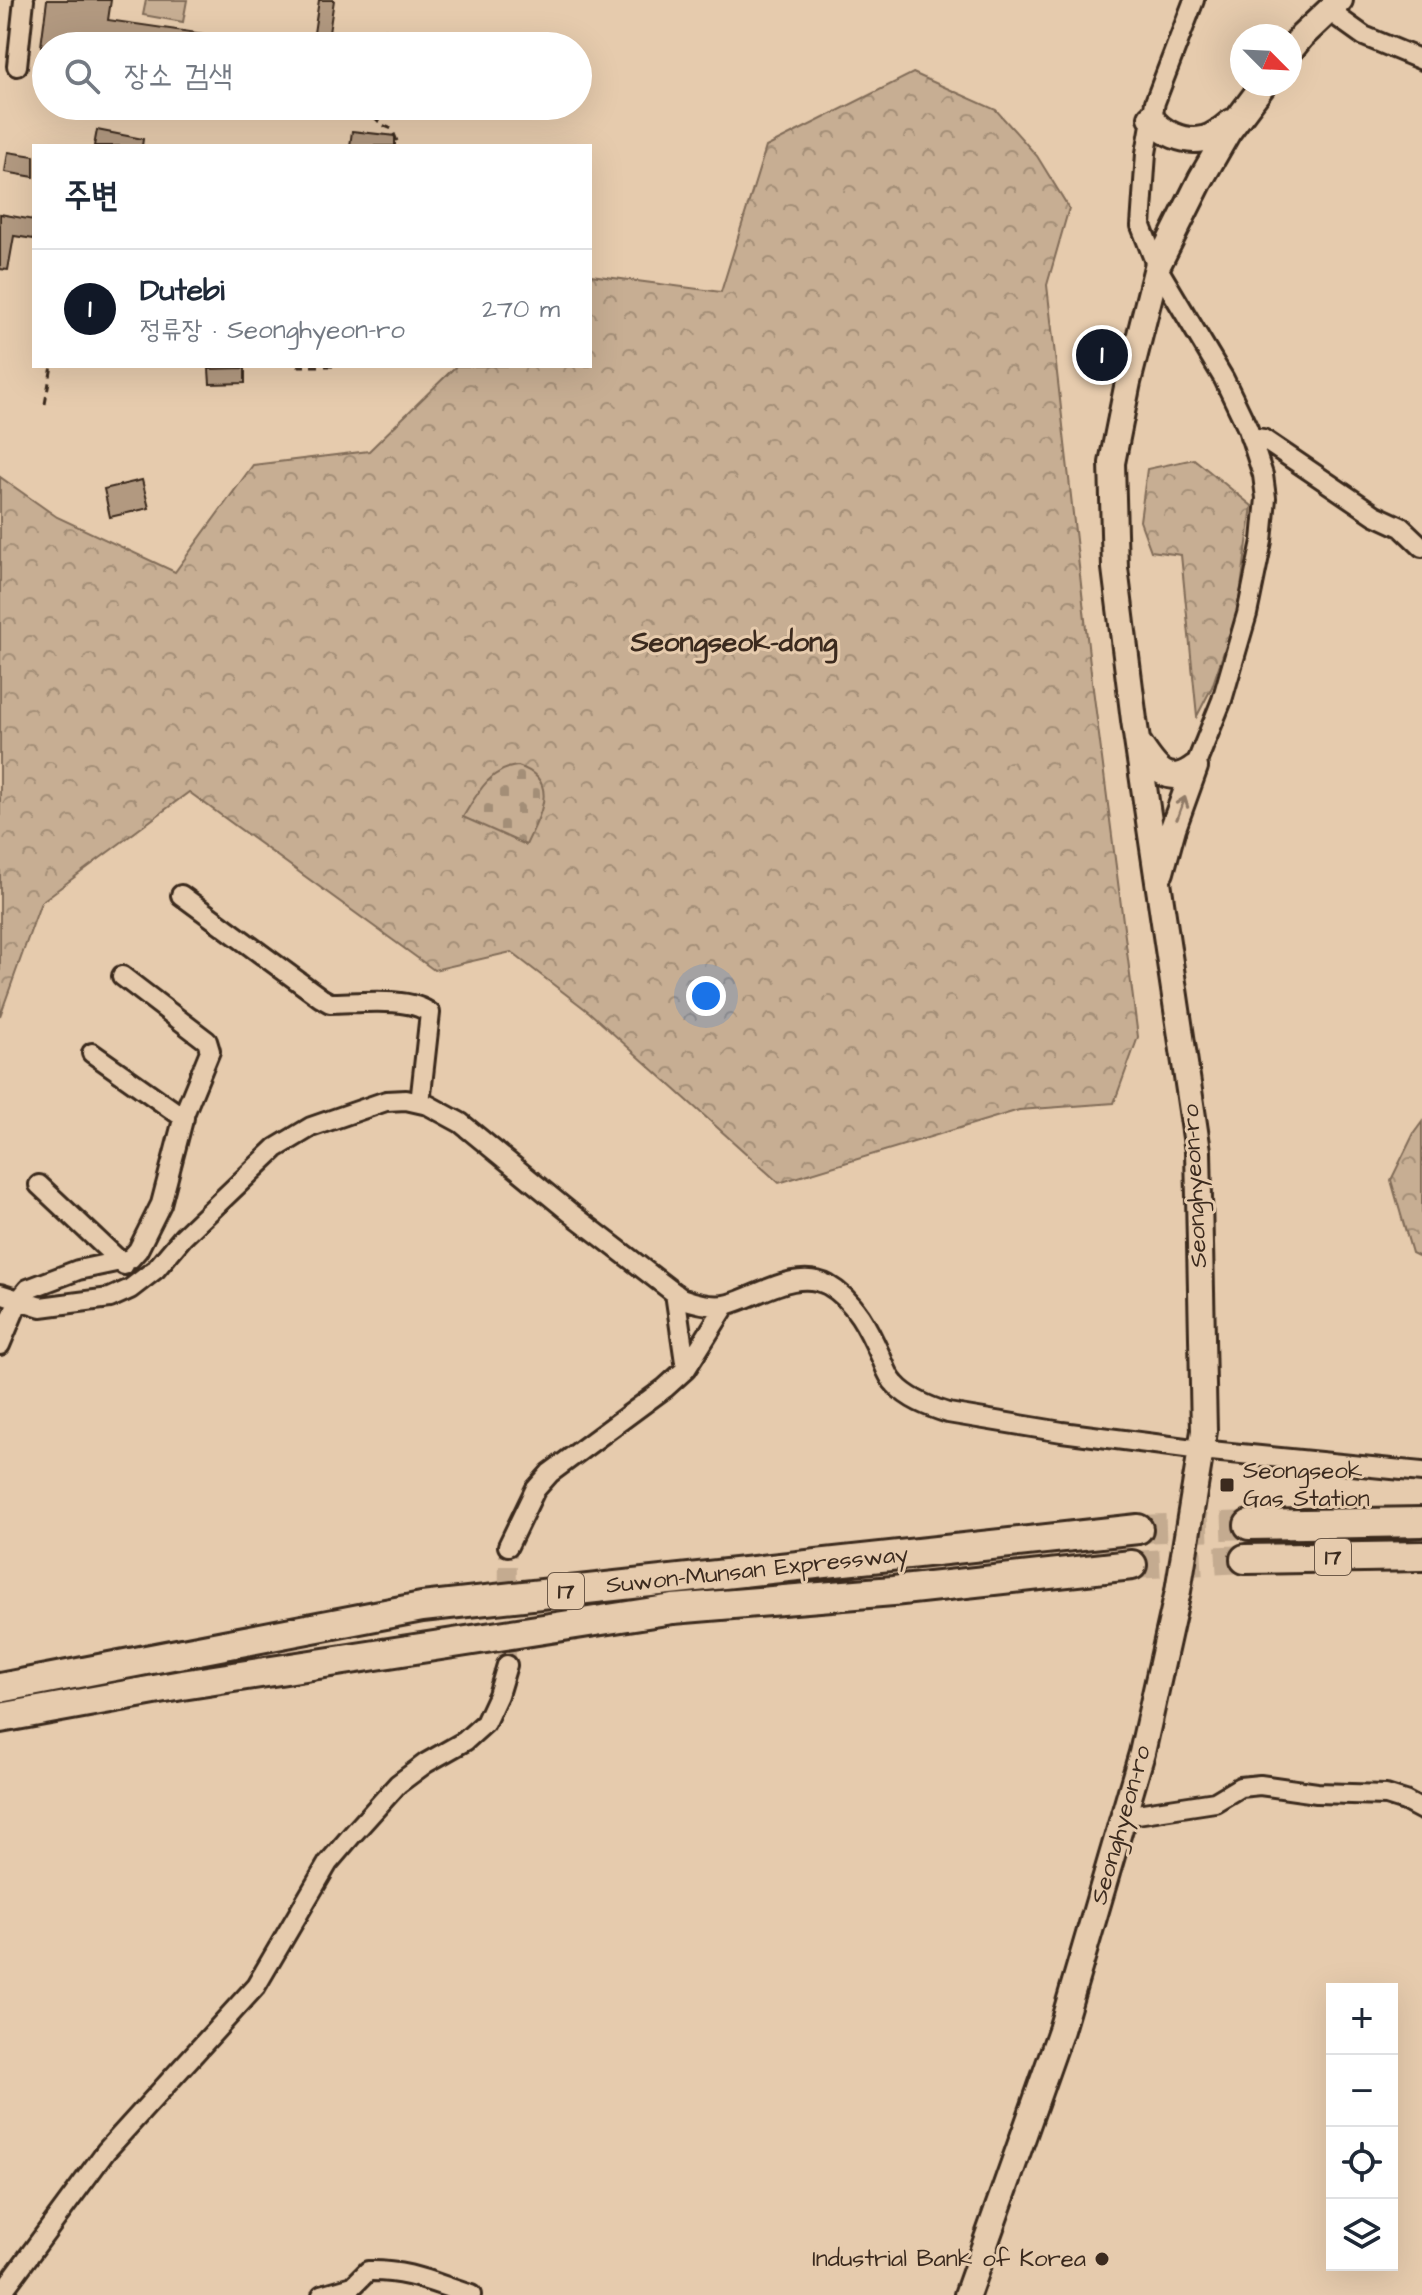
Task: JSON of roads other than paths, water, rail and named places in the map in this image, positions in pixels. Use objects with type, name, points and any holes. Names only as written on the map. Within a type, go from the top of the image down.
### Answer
[{"type":"highway","name":"17","points":[[1249,1525],[1422,1522]]},
{"type":"highway","name":"Suwon-Munsan Expressway","points":[[0,1688],[422,1607],[1138,1529]]},
{"type":"highway","name":"17","points":[[1245,1559],[1422,1556]]},
{"type":"highway","name":"Suwon-Munsan Expressway","points":[[0,1718],[212,1680],[673,1609],[893,1591],[1132,1565]]},
{"type":"main road","points":[[1302,39],[1335,6]]},
{"type":"main road","name":"Seonghyeon-ro","points":[[967,2295],[1061,2030],[1142,1753],[1178,1591],[1204,1431],[1198,1151],[1115,568],[1112,463],[1128,382],[1157,267],[1201,179],[1255,96]]},
{"type":"main road","points":[[1151,117],[1160,128],[1193,140],[1212,136],[1242,113]]},
{"type":"main road","points":[[1138,741],[1150,760],[1166,775],[1178,778],[1195,767]]},
{"type":"main road","points":[[1159,882],[1173,828],[1195,767]]},
{"type":"street","points":[[17,66],[24,0]]},
{"type":"street","points":[[1194,0],[1161,82],[1151,117],[1141,226],[1157,267],[1224,379],[1250,437],[1265,486],[1262,541],[1247,614],[1222,700],[1195,767]]},
{"type":"street","points":[[1335,6],[1364,36],[1422,60]]},
{"type":"street","points":[[1250,437],[1263,439],[1375,515],[1401,527],[1422,547]]},
{"type":"street","points":[[181,895],[330,1003],[407,1003],[423,1007],[430,1013],[420,1103]]},
{"type":"street","points":[[0,1345],[19,1300],[28,1289],[78,1270],[130,1259],[151,1228],[161,1204],[184,1118],[210,1051],[207,1041],[122,976]]},
{"type":"street","points":[[92,1053],[184,1118]]},
{"type":"street","points":[[0,1294],[41,1307],[110,1298],[156,1269],[183,1237],[276,1148],[311,1127],[386,1101],[406,1100],[420,1103],[461,1123],[675,1293],[696,1303],[726,1305],[800,1279],[827,1284],[848,1300],[868,1328],[892,1382],[907,1396],[930,1407],[948,1413],[1062,1432],[1201,1450],[1422,1472]]},
{"type":"street","points":[[39,1185],[141,1280]]},
{"type":"street","points":[[675,1293],[686,1369]]},
{"type":"street","points":[[508,1546],[535,1490],[550,1473],[686,1369],[726,1305]]},
{"type":"street","points":[[0,2295],[6,2272],[106,2151],[256,1986],[328,1863],[398,1784],[426,1763],[465,1741],[485,1723],[507,1665]]},
{"type":"street","points":[[1124,1816],[1215,1802],[1240,1787],[1260,1785],[1317,1793],[1386,1795],[1422,1810]]},
{"type":"street","points":[[322,2295],[353,2286],[368,2271],[382,2270],[404,2272],[471,2295]]},
{"type":"tunnel","points":[[1138,1529],[1249,1525]]},
{"type":"tunnel","points":[[507,1665],[508,1546]]},
{"type":"tunnel","points":[[1132,1565],[1245,1559]]},
{"type":"place","name":"Dutebi","points":[[1102,355]]},
{"type":"place","name":"Seongseok Gas Station","points":[[1227,1485]]},
{"type":"place","name":"Industrial Bank of Korea","points":[[1102,2259]]},
{"type":"district","name":"Seongseok-dong","points":[[734,642]]}]
